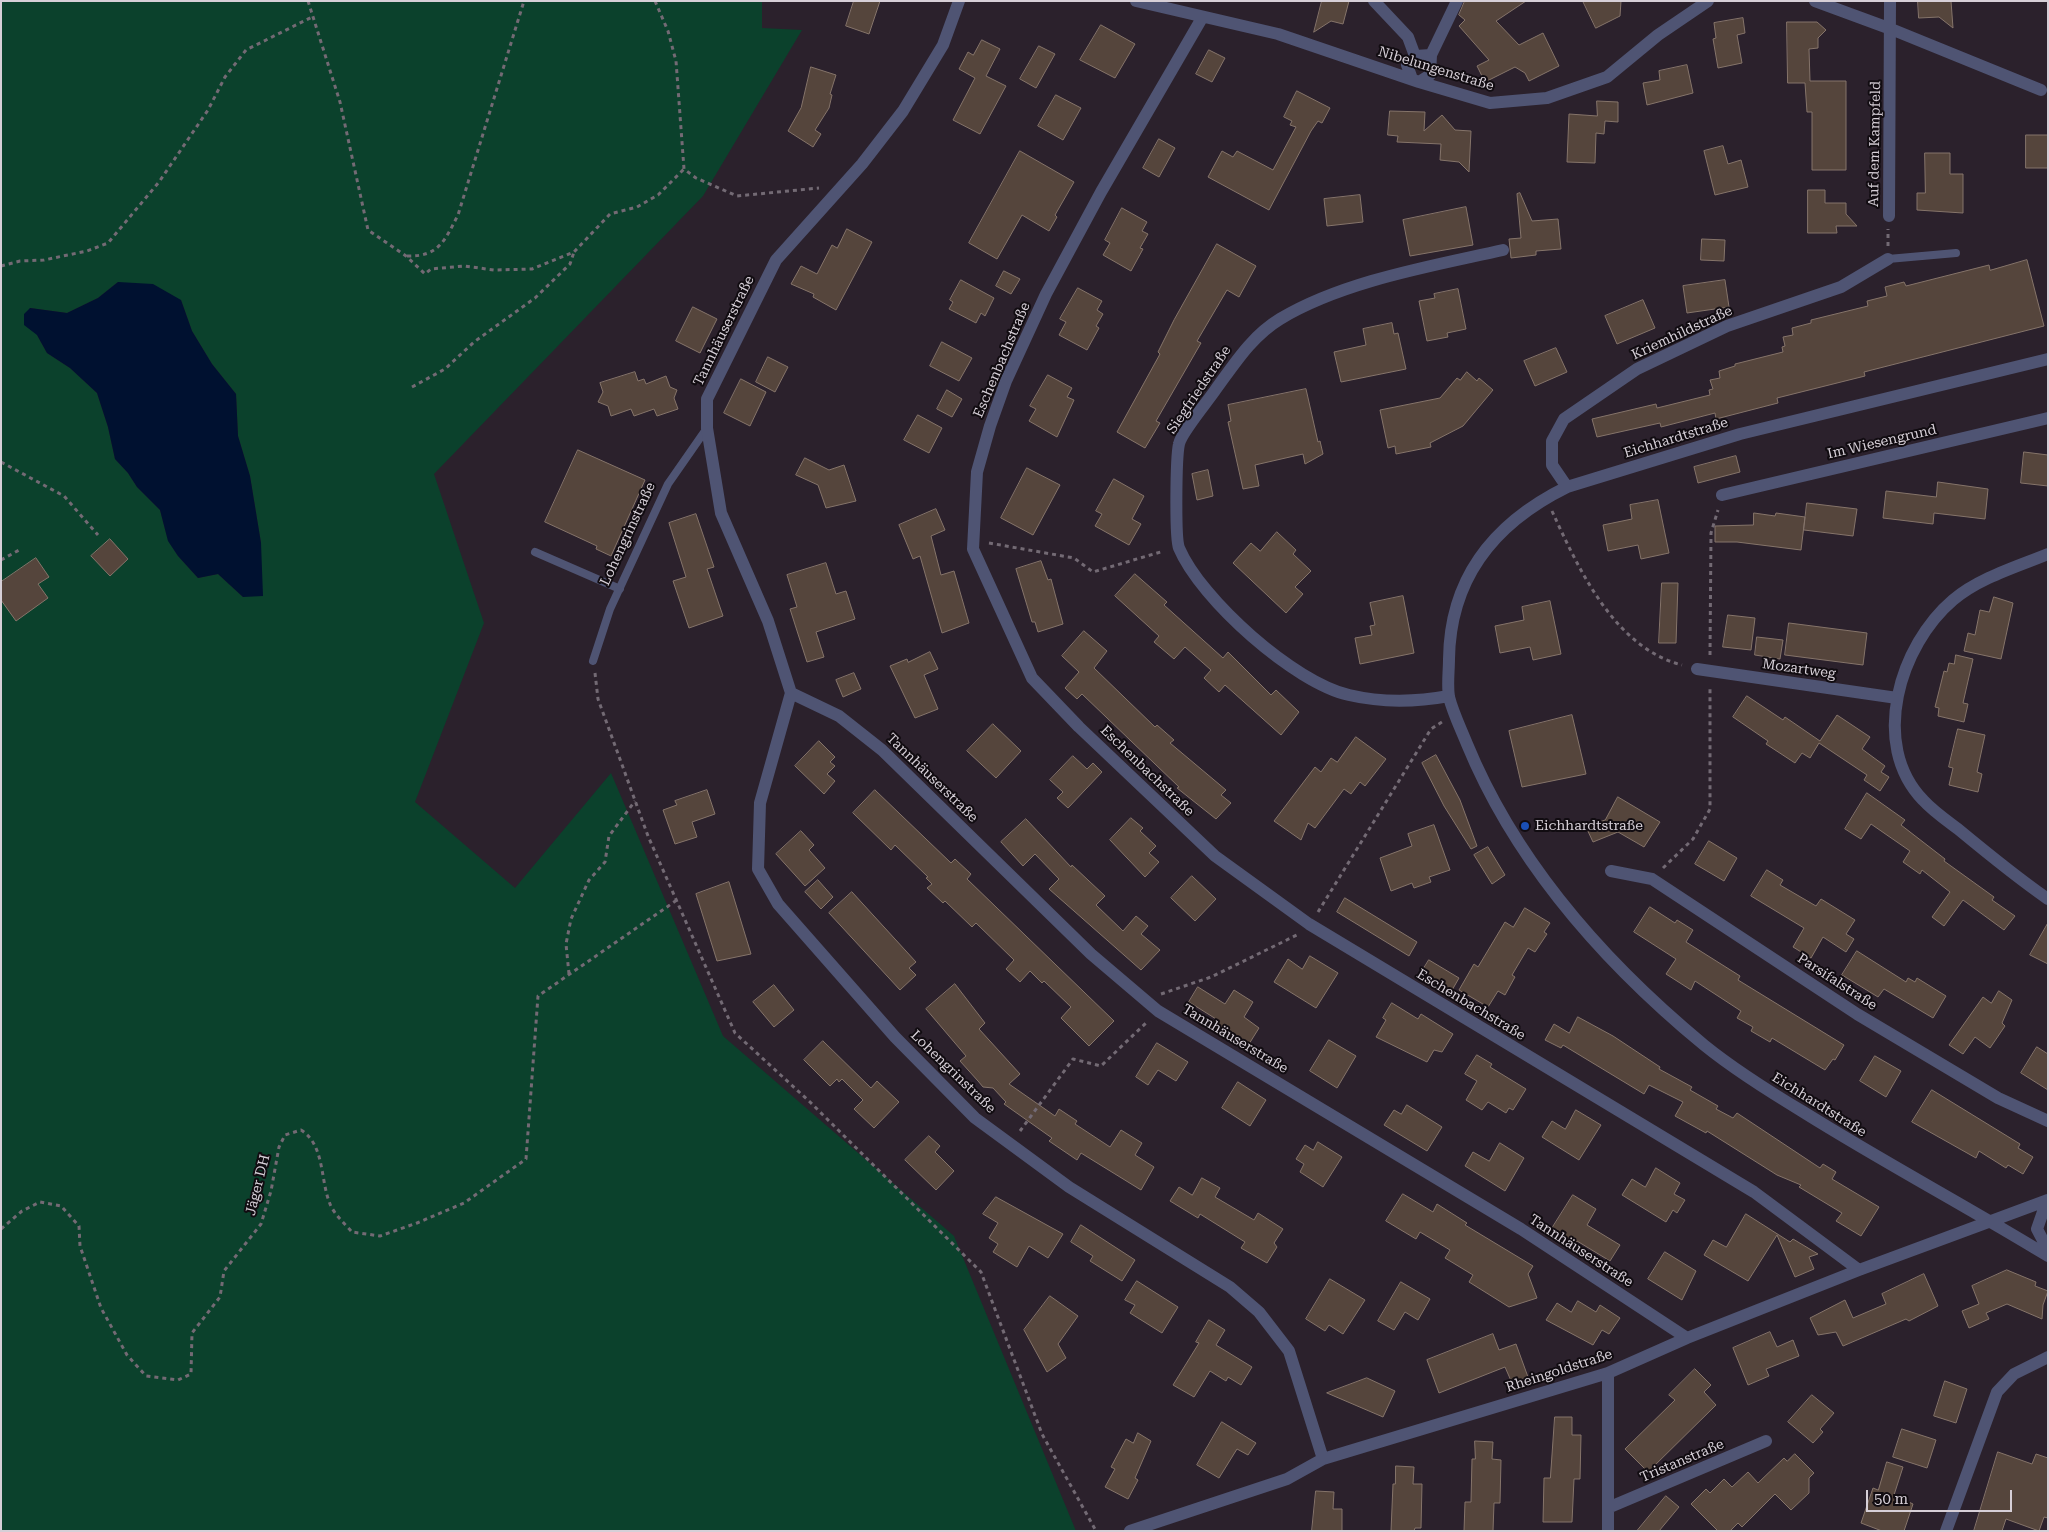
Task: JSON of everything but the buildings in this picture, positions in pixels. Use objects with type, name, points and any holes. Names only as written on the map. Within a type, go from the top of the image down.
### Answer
[{"type":"street","name":"Tannhäuserstraße","points":[[959,1],[943,45],[903,112],[841,187],[776,260],[707,399],[706,428],[722,513],[768,621],[791,693],[839,716],[882,750],[1091,954],[1158,1011],[1521,1229],[1687,1338]]},
{"type":"street","name":"Nibelungenstraße","points":[[1136,1],[1202,18],[1278,34],[1490,103],[1547,98],[1607,77],[1658,35],[1708,1]]},
{"type":"street","points":[[1374,1],[1408,36],[1415,56]]},
{"type":"street","points":[[1431,55],[1415,56],[1407,66],[1416,80],[1430,75],[1431,55],[1457,1]]},
{"type":"street","points":[[1815,1],[1891,29],[2041,90]]},
{"type":"street","name":"Auf dem Kampfeld","points":[[1889,216],[1890,1]]},
{"type":"street","name":"Eschenbachstraße","points":[[1202,18],[1101,192],[1046,294],[1006,381],[990,426],[977,472],[973,549],[1032,678],[1079,727],[1215,856],[1309,924],[1754,1192],[1859,1270]]},
{"type":"street","name":"Siegfriedstraße","points":[[1449,696],[1419,702],[1374,700],[1347,695],[1302,675],[1237,623],[1205,588],[1179,547],[1176,508],[1179,443],[1247,346],[1280,319],[1332,295],[1400,274],[1503,250]]},
{"type":"street","name":"Kriemhildstraße","points":[[1567,487],[1552,465],[1552,441],[1564,419],[1637,369],[1727,326],[1841,287],[1888,259]]},
{"type":"street","name":"Eichhardtstraße","points":[[2048,360],[1740,434],[1567,487],[1546,497],[1516,518],[1490,543],[1471,570],[1456,602],[1449,643],[1449,696],[1478,769],[1500,813],[1530,860],[1571,914],[1653,1000],[1706,1046],[1757,1084],[1870,1155],[1992,1221],[2048,1256]]},
{"type":"street","name":"Im Wiesengrund","points":[[1722,495],[2048,418]]},
{"type":"street","points":[[2048,554],[1987,580],[1954,599],[1930,622],[1910,658],[1897,698],[1893,729],[1901,767],[1922,799],[2017,878],[2048,898]]},
{"type":"street","name":"Mozartweg","points":[[1697,669],[1897,698]]},
{"type":"street","name":"Lohengrinstraße","points":[[791,693],[760,803],[758,868],[778,904],[895,1037],[975,1118],[1069,1187],[1230,1287],[1259,1312],[1289,1351],[1323,1458]]},
{"type":"street","name":"Parsifalstraße","points":[[1611,871],[1652,879],[1857,1014],[1998,1098],[2048,1121]]},
{"type":"street","name":"Rheingoldstraße","points":[[1130,1531],[1287,1479],[1323,1458],[1608,1373],[1687,1338],[1859,1270],[2048,1200]]},
{"type":"street","points":[[2048,1205],[2045,1206],[2037,1228],[2048,1250]]},
{"type":"street","points":[[1946,1531],[1997,1392],[2014,1374],[2048,1357]]},
{"type":"street","points":[[1608,1373],[1610,1508],[1608,1531]]},
{"type":"street","name":"Tristanstraße","points":[[1610,1508],[1766,1441]]},
{"type":"lane","points":[[1888,259],[1956,253]]},
{"type":"lane","name":"Lohengrinstraße","points":[[593,661],[610,609],[668,484],[706,428]]},
{"type":"lane","points":[[534,552],[620,589]]},
{"type":"path","points":[[308,1],[340,102],[368,230],[406,256],[425,274],[431,269],[464,266],[494,270],[532,269],[574,252],[610,214],[637,207],[658,194],[684,169]]},
{"type":"path","points":[[406,256],[420,256],[443,246],[458,215],[524,1]]},
{"type":"path","points":[[655,1],[668,31],[676,61],[684,169],[696,178],[737,196],[841,187]]},
{"type":"path","points":[[1,266],[20,261],[44,260],[87,251],[108,243],[159,182],[208,110],[225,77],[246,50],[314,16]]},
{"type":"path","name":"Auf dem Kampfeld","points":[[1888,259],[1889,216]]},
{"type":"path","points":[[412,387],[445,370],[474,342],[535,298],[570,264],[574,252]]},
{"type":"path","points":[[1,462],[64,496],[98,535]]},
{"type":"path","points":[[1652,879],[1693,839],[1710,808],[1711,533],[1722,495]]},
{"type":"path","points":[[1546,497],[1573,557],[1599,600],[1637,643],[1667,661],[1697,669]]},
{"type":"path","points":[[974,540],[1074,558],[1093,572],[1179,547]]},
{"type":"path","points":[[1,560],[21,548]]},
{"type":"path","points":[[593,661],[598,700],[636,801],[735,1033],[810,1102],[981,1272],[1042,1434],[1096,1531]]},
{"type":"path","points":[[1144,999],[1211,977],[1296,938],[1309,924],[1431,729],[1455,713]]},
{"type":"path","points":[[636,801],[609,836],[605,862],[589,880],[571,919],[566,944],[569,974],[677,900]]},
{"type":"path","name":"Jäger DH","points":[[1,1229],[22,1211],[40,1202],[61,1206],[78,1226],[80,1246],[101,1308],[127,1355],[146,1376],[178,1380],[191,1374],[192,1334],[220,1297],[224,1271],[261,1224],[271,1191],[279,1147],[285,1135],[301,1130],[310,1136],[317,1148],[331,1206],[352,1232],[380,1236],[464,1203],[526,1159],[538,996],[569,974]]},
{"type":"path","points":[[1010,1144],[1073,1059],[1101,1066],[1158,1011]]},
{"type":"green space","points":[[1,1],[762,1],[762,28],[802,30],[703,196],[434,474],[484,623],[415,802],[515,888],[611,773],[723,1036],[954,1236],[1076,1531],[1,1531]],"holes":[[[118,282],[181,300],[192,331],[212,364],[236,394],[238,436],[250,476],[261,543],[243,597],[218,574],[198,578],[178,556],[168,540],[160,510],[137,487],[128,473],[115,459],[108,427],[97,393],[70,368],[47,353],[37,335],[30,308],[67,313],[98,298]]]},
{"type":"water","points":[[118,282],[153,284],[181,300],[192,331],[212,364],[236,394],[238,436],[250,476],[261,543],[263,596],[243,597],[218,574],[198,578],[178,556],[168,541],[160,510],[137,487],[128,473],[115,459],[108,427],[97,393],[70,368],[47,353],[37,335],[24,325],[24,314],[30,308],[67,313],[98,298]]},
{"type":"place","name":"Eichhardtstraße","points":[[1525,826]]}]
